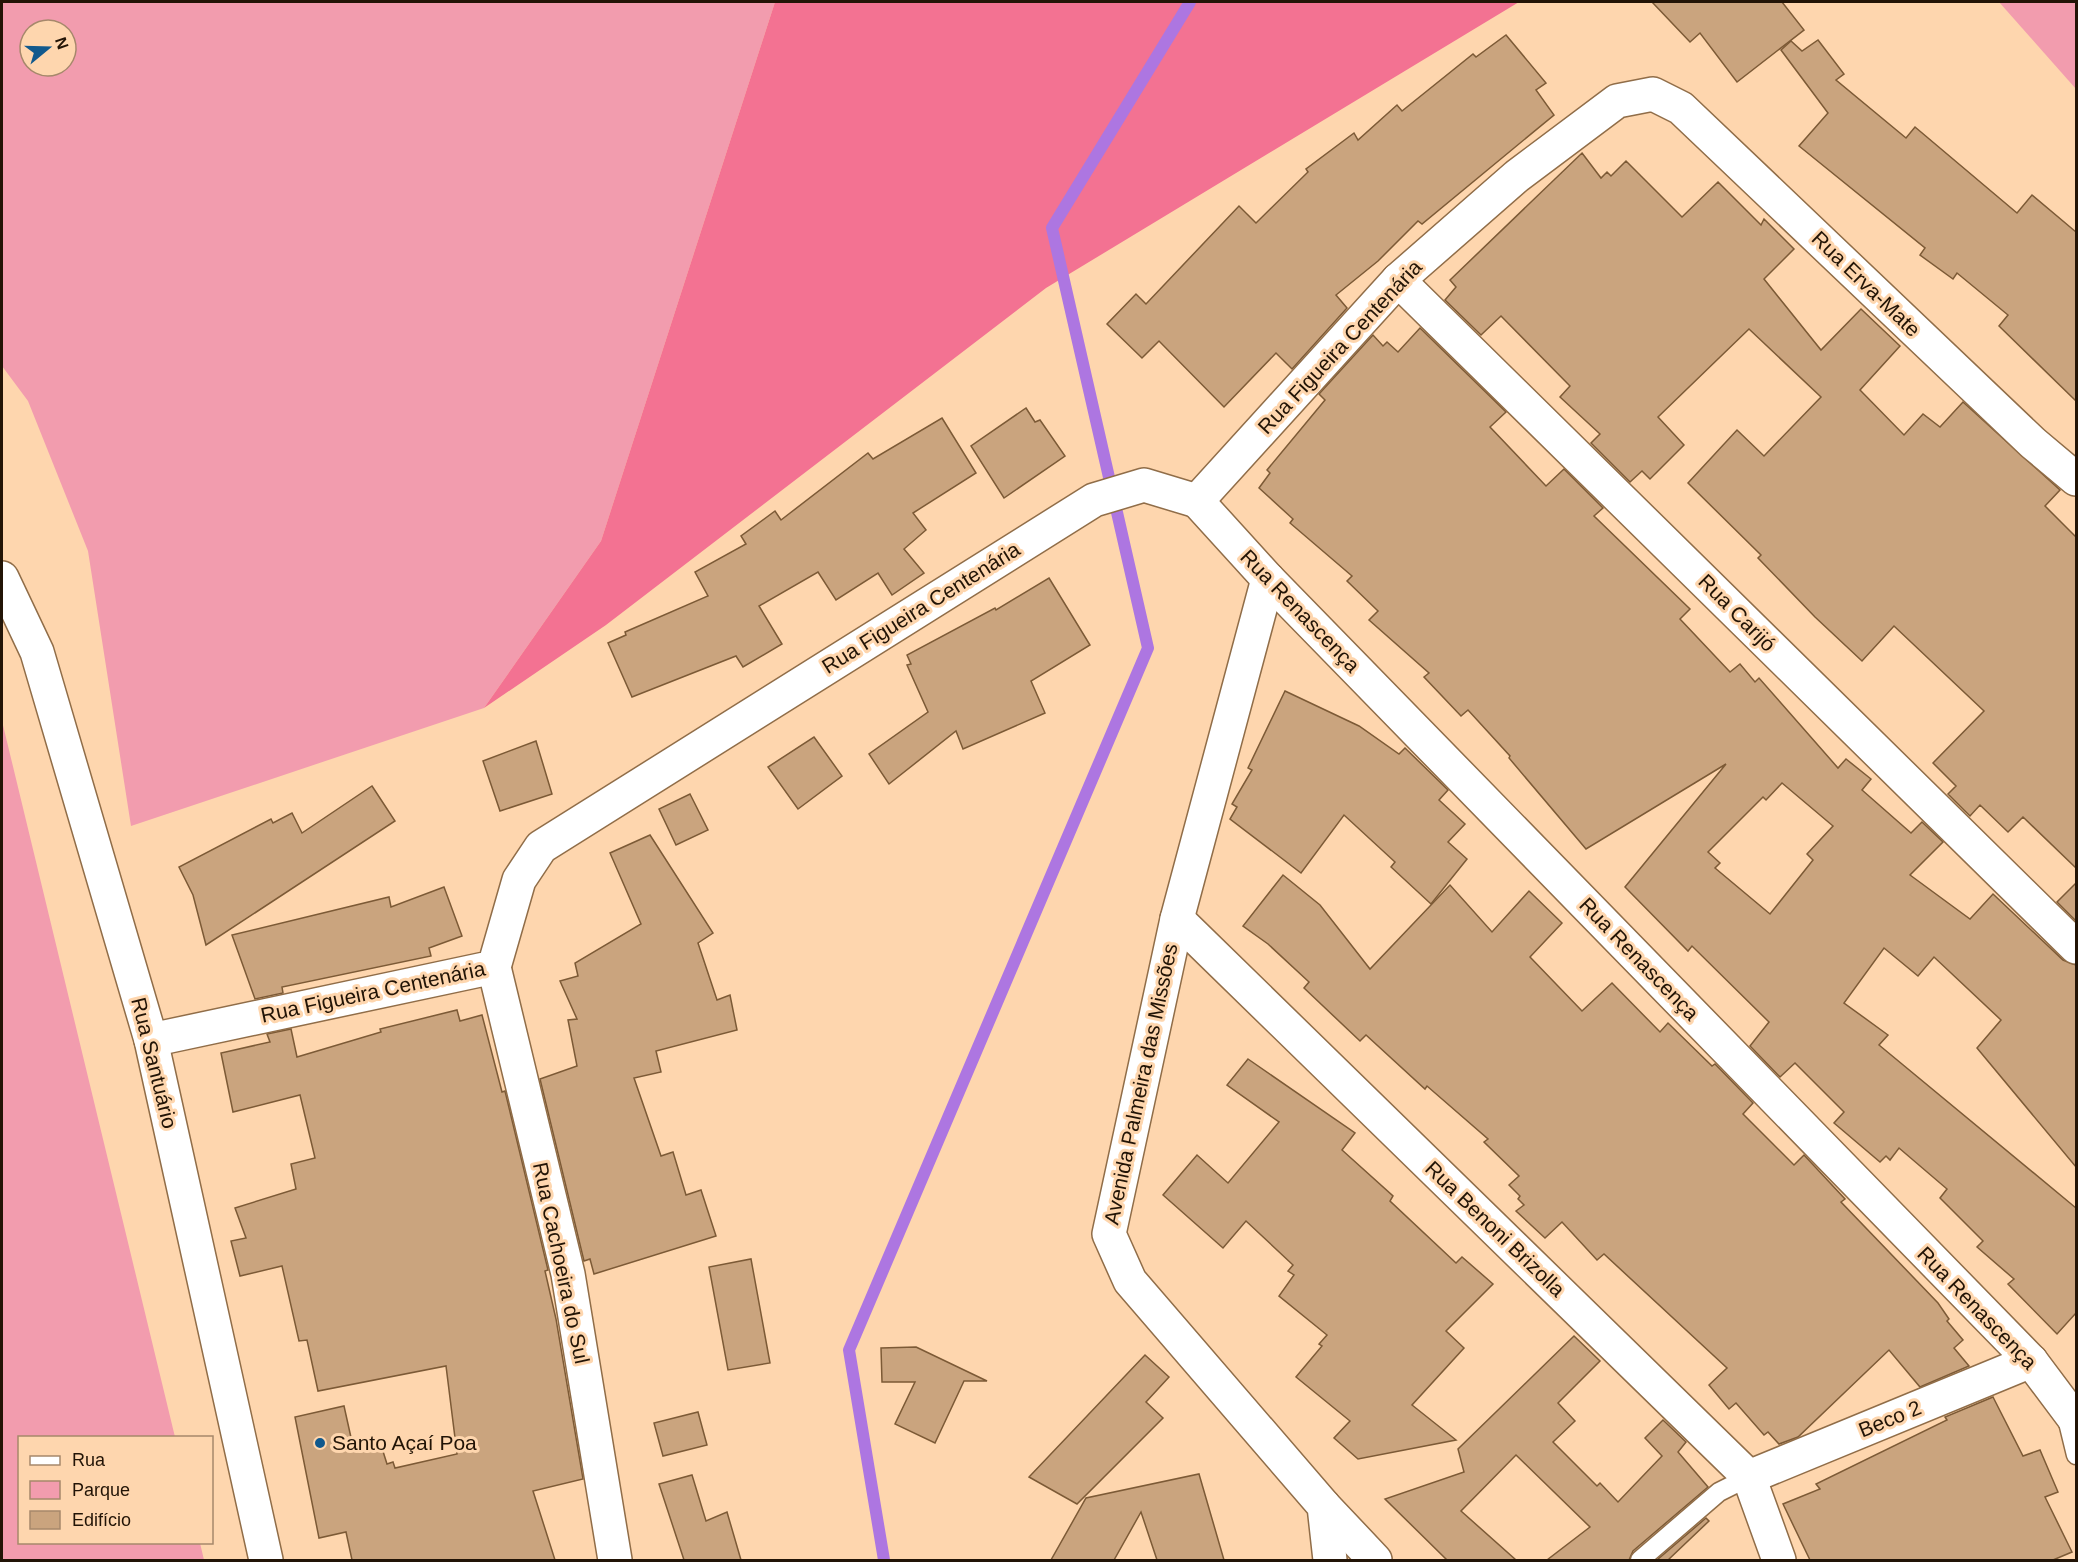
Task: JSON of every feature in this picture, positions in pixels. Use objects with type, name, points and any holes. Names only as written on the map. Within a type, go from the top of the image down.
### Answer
[{"type":"street","name":"Rua Figueira Centenária","points":[[151,1040],[494,967],[519,880],[541,847],[1094,500],[1144,485],[1197,501],[1398,280],[1517,176],[1617,101],[1653,94]]},
{"type":"street","name":"Rua Erva-Mate","points":[[1653,94],[1681,108],[2033,443],[2076,479]]},
{"type":"street","name":"Rua Carijó","points":[[1398,280],[2076,947]]},
{"type":"street","name":"Rua Renascença","points":[[1197,501],[1268,579],[2031,1361],[2072,1407]]},
{"type":"street","name":"Rua Santuário","points":[[2,578],[37,652],[151,1040],[266,1560]]},
{"type":"street","name":"Avenida Palmeira das Missões","points":[[1268,579],[1177,919],[1109,1234],[1130,1281],[1324,1506],[1375,1560]]},
{"type":"street","name":"Rua Benoni Brizolla","points":[[1177,919],[1749,1476],[1779,1560]]},
{"type":"street","name":"Rua Cachoeira do Sul","points":[[494,967],[568,1274],[615,1560]]},
{"type":"street","name":"Beco 2","points":[[1749,1476],[2031,1361]]},
{"type":"street","points":[[1324,1506],[1330,1560]]},
{"type":"lane","points":[[2072,1407],[2076,1455]]},
{"type":"lane","points":[[1640,1560],[1719,1492],[1749,1476]]},
{"type":"green space","points":[[2,2],[775,2],[601,541],[484,708],[131,826],[88,551],[28,401],[2,366]]},
{"type":"green space","points":[[1999,2],[2076,2],[2076,89]]},
{"type":"green space","points":[[2,721],[175,1436],[18,1436],[18,1544],[200,1544],[204,1560],[2,1560]]},
{"type":"shaded area","points":[[775,2],[1519,2],[1046,288],[606,625],[484,708],[601,541]]},
{"type":"building","points":[[1652,2],[1782,2],[1804,30],[1737,82],[1700,33],[1690,42]]},
{"type":"building","points":[[1506,35],[1546,83],[1536,90],[1554,115],[1422,224],[1418,221],[1378,261],[1336,295],[1347,308],[1292,369],[1276,353],[1224,407],[1159,341],[1142,358],[1107,324],[1136,294],[1146,304],[1239,206],[1256,223],[1308,172],[1306,169],[1354,133],[1358,140],[1397,105],[1402,111],[1473,54],[1476,57]]},
{"type":"building","points":[[1818,40],[1844,74],[1836,80],[1906,138],[1915,127],[2017,213],[2032,195],[2076,232],[2076,401],[1999,326],[2008,315],[1957,273],[1953,279],[1920,255],[1925,248],[1799,146],[1828,113],[1781,50],[1791,41],[1802,51]]},
{"type":"building","points":[[1582,153],[1601,178],[1607,172],[1611,176],[1626,161],[1682,217],[1718,182],[1761,225],[1764,219],[1794,249],[1764,279],[1821,350],[1861,309],[1900,346],[1860,390],[1904,435],[1923,414],[1940,427],[1963,402],[2060,490],[2045,506],[2076,537],[2076,868],[2023,817],[2008,832],[1980,805],[1970,816],[1948,794],[1956,786],[1933,763],[1984,711],[1894,626],[1862,661],[1815,617],[1758,558],[1761,555],[1688,483],[1737,430],[1764,456],[1821,397],[1749,329],[1658,417],[1684,445],[1650,479],[1642,471],[1630,482],[1591,443],[1600,434],[1560,397],[1570,386],[1501,316],[1481,335],[1445,300],[1456,287],[1450,280]]},
{"type":"building","points":[[1420,328],[1506,412],[1490,427],[1546,486],[1564,469],[1603,508],[1594,516],[1690,609],[1680,619],[1730,672],[1740,664],[1755,682],[1759,678],[1838,768],[1846,759],[1871,779],[1862,790],[1911,833],[1922,822],[1943,842],[1910,875],[1970,919],[1993,894],[2063,960],[2076,965],[2076,1167],[1977,1048],[2001,1020],[1934,957],[1918,976],[1884,948],[1844,1003],[1888,1035],[1879,1045],[2076,1208],[2076,1313],[2057,1334],[2008,1284],[2014,1279],[1977,1247],[1983,1241],[1940,1198],[1947,1189],[1899,1148],[1890,1160],[1886,1156],[1880,1162],[1834,1123],[1844,1112],[1795,1063],[1780,1077],[1750,1046],[1769,1022],[1692,946],[1688,951],[1625,887],[1726,764],[1586,849],[1509,758],[1510,756],[1468,710],[1461,716],[1424,677],[1429,673],[1369,620],[1378,611],[1347,581],[1352,576],[1290,523],[1293,519],[1259,488],[1270,473],[1267,470],[1325,400],[1319,394],[1373,335],[1383,346],[1387,342],[1398,352]],"holes":[[[1782,783],[1833,826],[1807,854],[1813,860],[1770,914],[1715,868],[1720,863],[1708,852],[1763,797],[1766,800]]]},
{"type":"building","points":[[1026,408],[1035,422],[1040,420],[1065,456],[1004,498],[971,446]]},
{"type":"building","points":[[942,418],[976,473],[913,513],[926,530],[904,549],[924,573],[892,595],[878,573],[836,600],[818,572],[759,606],[782,644],[743,667],[736,656],[632,697],[608,643],[626,635],[625,632],[708,596],[695,572],[746,544],[741,536],[775,511],[781,520],[868,453],[873,459]]},
{"type":"building","points":[[1049,578],[1090,645],[1031,681],[1045,713],[963,749],[956,731],[889,784],[869,754],[928,712],[907,665],[911,664],[907,655],[995,608],[996,610]]},
{"type":"building","points":[[1285,691],[1359,726],[1399,754],[1405,748],[1448,790],[1439,800],[1465,824],[1448,842],[1467,859],[1431,904],[1391,867],[1395,862],[1344,815],[1301,873],[1230,819],[1237,807],[1232,804],[1252,770],[1248,768]]},
{"type":"building","points":[[814,737],[842,776],[798,809],[768,767]]},
{"type":"building","points":[[536,741],[552,794],[500,811],[483,761]]},
{"type":"building","points":[[372,786],[395,821],[206,945],[193,895],[179,867],[271,819],[273,823],[292,813],[302,833]]},
{"type":"building","points":[[690,794],[708,830],[676,845],[659,809]]},
{"type":"building","points":[[650,835],[713,933],[698,943],[717,1000],[730,995],[737,1030],[656,1051],[661,1072],[634,1078],[661,1156],[673,1152],[686,1195],[701,1190],[716,1236],[594,1274],[590,1259],[584,1261],[540,1079],[577,1066],[568,1020],[577,1019],[560,981],[578,976],[575,963],[641,924],[610,853]]},
{"type":"building","points":[[1283,875],[1320,905],[1370,969],[1450,885],[1492,932],[1529,891],[1562,923],[1530,957],[1582,1011],[1612,983],[1660,1032],[1668,1023],[1712,1066],[1715,1064],[1753,1103],[1743,1114],[1794,1165],[1804,1155],[1845,1199],[1841,1202],[1938,1303],[1949,1319],[1947,1321],[1963,1340],[1954,1348],[1969,1366],[1920,1387],[1889,1350],[1798,1437],[1779,1444],[1768,1432],[1764,1435],[1736,1403],[1729,1409],[1709,1385],[1727,1368],[1604,1254],[1597,1260],[1562,1222],[1545,1238],[1516,1211],[1524,1205],[1518,1199],[1520,1196],[1509,1185],[1519,1176],[1484,1142],[1488,1139],[1427,1086],[1425,1089],[1366,1035],[1360,1041],[1304,988],[1309,982],[1268,944],[1243,926]]},
{"type":"building","points":[[2076,883],[2076,921],[2057,902]]},
{"type":"building","points":[[444,887],[462,936],[429,948],[431,956],[282,987],[283,993],[255,999],[232,935],[389,897],[391,907]]},
{"type":"building","points":[[457,1010],[460,1021],[482,1015],[502,1092],[505,1091],[548,1270],[545,1271],[556,1319],[583,1479],[533,1491],[555,1560],[352,1560],[346,1532],[319,1538],[295,1417],[344,1406],[354,1451],[381,1445],[387,1464],[393,1462],[395,1468],[457,1454],[446,1366],[318,1391],[307,1340],[299,1341],[282,1266],[240,1276],[231,1241],[246,1238],[235,1208],[296,1189],[291,1164],[315,1158],[300,1095],[233,1112],[221,1053],[270,1042],[267,1034],[291,1029],[297,1057],[381,1032],[380,1029]]},
{"type":"building","points":[[1248,1059],[1355,1133],[1342,1150],[1393,1196],[1390,1201],[1456,1263],[1462,1257],[1493,1284],[1446,1331],[1464,1348],[1412,1405],[1456,1440],[1358,1459],[1334,1438],[1350,1421],[1296,1377],[1322,1346],[1319,1344],[1327,1335],[1279,1296],[1294,1275],[1288,1271],[1293,1265],[1246,1221],[1223,1248],[1163,1195],[1197,1155],[1228,1183],[1279,1122],[1227,1085]]},
{"type":"building","points":[[751,1259],[770,1363],[728,1370],[709,1267]]},
{"type":"building","points":[[1574,1336],[1600,1361],[1558,1403],[1575,1421],[1553,1442],[1597,1486],[1600,1483],[1618,1502],[1662,1456],[1645,1438],[1663,1420],[1686,1442],[1678,1452],[1708,1487],[1633,1551],[1629,1560],[1547,1560],[1590,1527],[1516,1455],[1461,1511],[1516,1560],[1447,1560],[1385,1499],[1464,1472],[1458,1449]]},
{"type":"building","points":[[916,1347],[987,1381],[964,1381],[935,1443],[895,1424],[915,1382],[882,1382],[881,1348]]},
{"type":"building","points":[[1145,1355],[1169,1377],[1146,1402],[1163,1418],[1077,1504],[1029,1477]]},
{"type":"building","points":[[1993,1397],[2023,1456],[2040,1450],[2058,1492],[2045,1497],[2072,1552],[2053,1560],[1810,1560],[1783,1504],[1820,1489],[1816,1484],[1947,1420],[1945,1417]]},
{"type":"building","points":[[698,1412],[707,1445],[663,1456],[654,1423]]},
{"type":"building","points":[[1199,1474],[1224,1560],[1157,1560],[1141,1512],[1114,1560],[1051,1560],[1086,1498]]},
{"type":"building","points":[[692,1475],[706,1521],[727,1512],[741,1560],[684,1560],[659,1484]]},
{"type":"building","points":[[1706,1518],[1709,1521],[1668,1560],[1657,1560]]},
{"type":"waterway","points":[[884,1560],[849,1350],[1148,648],[1052,228],[1190,2]]},
{"type":"place","name":"Santo Açaí Poa","points":[[320,1443]]}]
